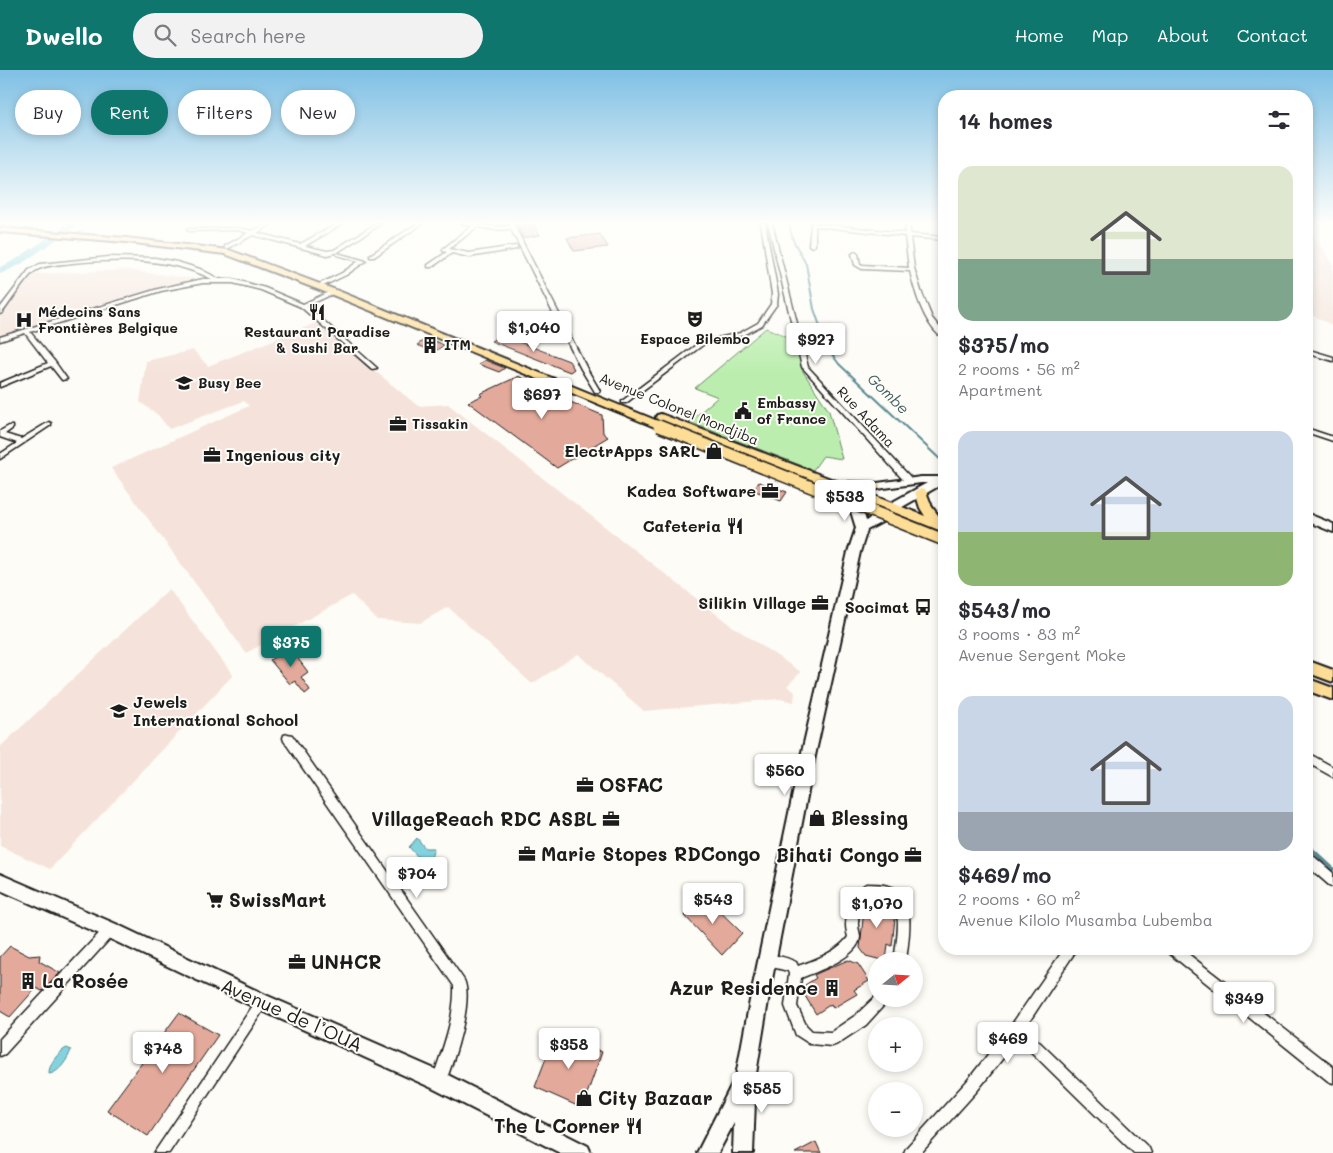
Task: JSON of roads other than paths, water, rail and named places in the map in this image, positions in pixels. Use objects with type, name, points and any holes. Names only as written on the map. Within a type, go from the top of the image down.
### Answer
[{"type":"main road","name":"Avenue Colonel Mondjiba","points":[[291,274],[323,284],[333,292],[380,308]]},
{"type":"main road","name":"Avenue Colonel Mondjiba","points":[[299,274],[663,423],[904,528],[938,539]]},
{"type":"main road","name":"Avenue Colonel Mondjiba","points":[[593,394],[624,402],[663,423],[845,489],[871,491]]},
{"type":"main road","points":[[663,423],[938,539]]},
{"type":"main road","points":[[831,484],[871,491],[909,481],[938,479]]},
{"type":"main road","points":[[862,528],[880,518],[893,507],[938,481]]},
{"type":"main road","points":[[837,500],[845,489]]},
{"type":"main road","points":[[871,491],[893,507],[938,526]]},
{"type":"main road","points":[[743,1153],[746,1074],[768,960],[806,765],[854,552],[862,528],[856,508],[871,491]]},
{"type":"main road","points":[[921,492],[926,508],[938,523]]},
{"type":"main road","points":[[904,528],[912,515]]},
{"type":"main road","points":[[1313,520],[1333,528]]},
{"type":"main road","points":[[1313,669],[1333,676]]},
{"type":"main road","points":[[1313,687],[1333,694]]},
{"type":"main road","name":"Avenue de l’OUA","points":[[0,882],[110,930],[262,1002],[439,1081],[581,1153]]},
{"type":"main road","points":[[708,1153],[729,1114],[746,1074]]},
{"type":"street","points":[[0,312],[3,305],[29,274]]},
{"type":"street","points":[[205,274],[217,280]]},
{"type":"street","points":[[323,284],[342,274]]},
{"type":"street","points":[[535,274],[584,369],[593,394]]},
{"type":"street","points":[[624,402],[702,343],[742,334],[760,324],[774,304],[775,294],[772,274]]},
{"type":"street","name":"Rue Adama","points":[[782,274],[805,367],[909,481]]},
{"type":"street","points":[[914,274],[925,310],[938,328]]},
{"type":"street","points":[[0,338],[160,290],[217,280],[233,281],[263,289],[303,306],[374,368]]},
{"type":"street","points":[[303,306],[333,292]]},
{"type":"street","points":[[26,330],[64,379]]},
{"type":"street","points":[[1313,352],[1333,359]]},
{"type":"street","points":[[0,385],[52,363]]},
{"type":"street","points":[[0,457],[49,424]]},
{"type":"street","points":[[0,435],[11,427]]},
{"type":"street","points":[[1313,432],[1333,439]]},
{"type":"street","points":[[0,435],[22,442]]},
{"type":"street","points":[[288,738],[460,984],[462,997],[439,1081]]},
{"type":"street","points":[[1313,760],[1333,772]]},
{"type":"street","points":[[1313,863],[1333,881]]},
{"type":"street","points":[[795,974],[849,947],[854,938],[852,922],[866,890],[880,890],[896,896],[901,904],[903,919],[901,952]]},
{"type":"street","points":[[0,1049],[110,930]]},
{"type":"street","points":[[911,1153],[972,1086],[1018,1029],[1067,955]]},
{"type":"street","points":[[1181,955],[1333,1076]]},
{"type":"street","points":[[768,960],[792,966],[795,974],[791,1006],[801,1030],[810,1037],[832,1038],[861,1020],[873,1008]]},
{"type":"street","points":[[161,1153],[262,1002]]},
{"type":"street","points":[[1018,1029],[1144,1153]]},
{"type":"water","points":[[417,838],[425,848],[434,848],[431,858],[418,857],[409,847]]},
{"type":"water","points":[[67,1048],[71,1050],[65,1061],[60,1068],[49,1074],[50,1067],[55,1059]]},
{"type":"waterway","name":"Gombe","points":[[808,274],[814,309],[828,349],[839,364],[938,457]]},
{"type":"waterway","name":"Gombe","points":[[1313,850],[1333,869]]},
{"type":"place","name":"Restaurant Paradise & Sushi Bar","points":[[317,312]]},
{"type":"place","name":"Espace Bilembo","points":[[695,319]]},
{"type":"place","name":"Médecins Sans Frontières Belgique","points":[[24,320]]},
{"type":"place","name":"ITM","points":[[430,345]]},
{"type":"place","name":"Busy Bee","points":[[184,383]]},
{"type":"place","name":"Embassy of France","points":[[743,411]]},
{"type":"place","name":"Tissakin","points":[[398,424]]},
{"type":"place","name":"ElectrApps SARL","points":[[714,451]]},
{"type":"place","name":"Ingenious city","points":[[212,455]]},
{"type":"place","name":"Kadea Software","points":[[770,491]]},
{"type":"place","name":"Cafeteria","points":[[735,526]]},
{"type":"place","name":"Silikin Village","points":[[820,603]]},
{"type":"place","name":"Socimat","points":[[923,607]]},
{"type":"place","name":"Jewels International School","points":[[119,711]]},
{"type":"place","name":"OSFAC","points":[[585,785]]},
{"type":"place","name":"Blessing","points":[[817,818]]},
{"type":"place","name":"VillageReach RDC ASBL","points":[[611,819]]},
{"type":"place","name":"Marie Stopes RDCongo","points":[[527,854]]},
{"type":"place","name":"Bihati Congo","points":[[913,855]]},
{"type":"place","name":"SwissMart","points":[[215,900]]},
{"type":"place","name":"UNHCR","points":[[297,962]]},
{"type":"place","name":"La Rosée","points":[[28,981]]},
{"type":"place","name":"Azur Residence","points":[[832,988]]},
{"type":"place","name":"City Bazaar","points":[[584,1098]]},
{"type":"place","name":"The L Corner","points":[[634,1126]]}]
